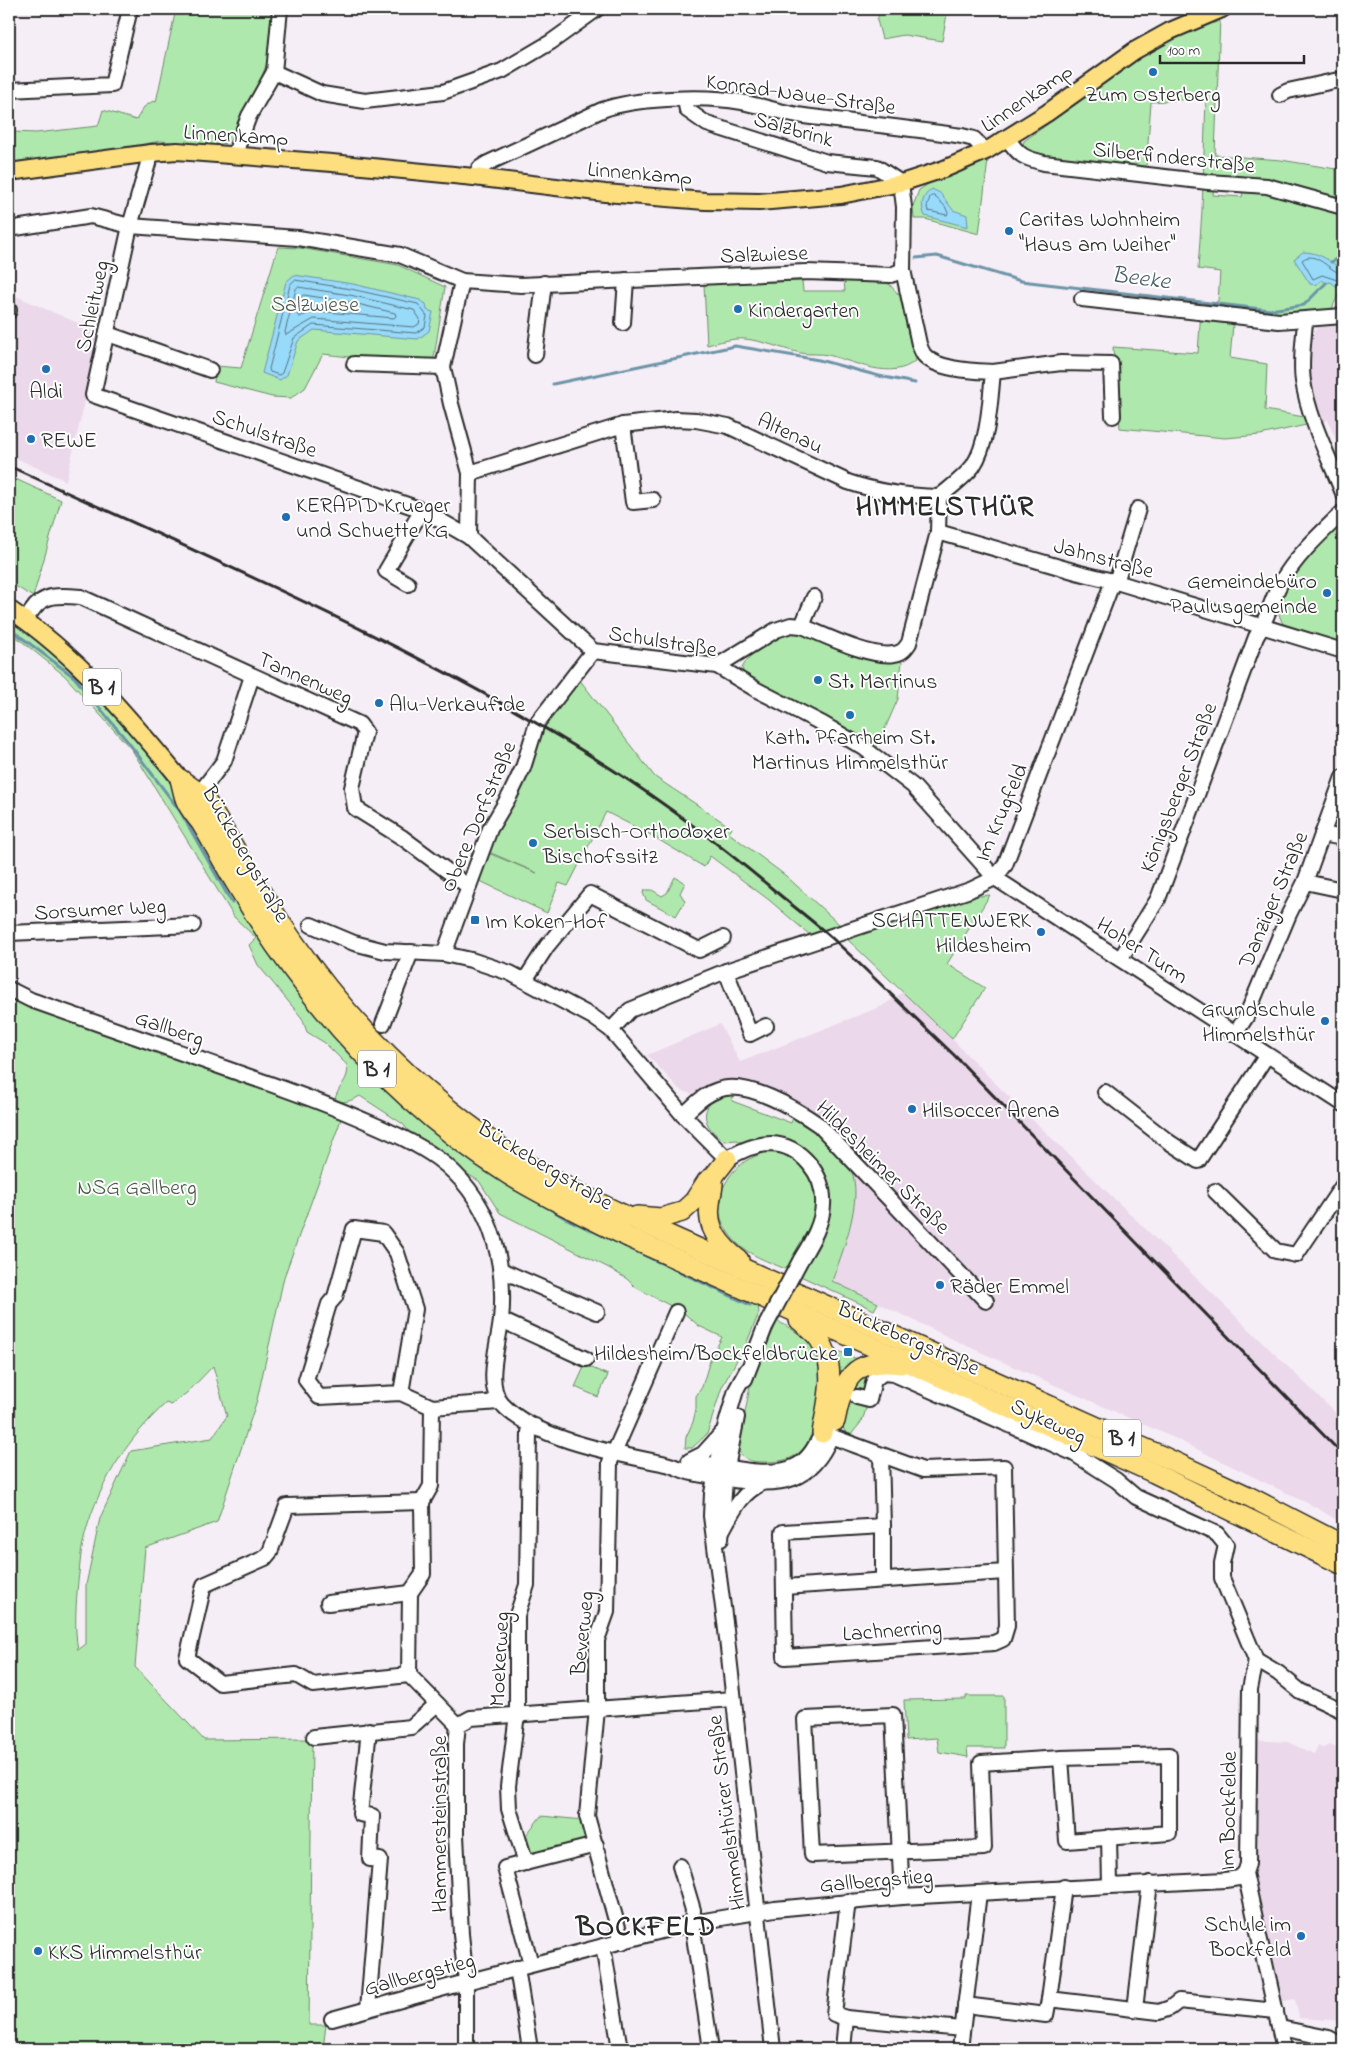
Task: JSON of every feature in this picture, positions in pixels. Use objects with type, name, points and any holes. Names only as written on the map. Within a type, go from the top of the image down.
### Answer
[{"type":"highway","name":"Bückebergstraße","points":[[180,779],[198,792],[206,801],[270,906],[325,984],[398,1064],[448,1107],[512,1155],[564,1186],[622,1214],[1162,1456],[1246,1495],[1343,1545]]},
{"type":"highway","name":"Bückebergstraße","points":[[180,779],[186,801],[274,946],[316,1002],[388,1080],[421,1109],[496,1166],[569,1209],[630,1238],[1163,1477],[1343,1564]]},
{"type":"highway","points":[[622,1214],[656,1218],[677,1214],[688,1207],[706,1181],[714,1177],[727,1159]]},
{"type":"highway","points":[[714,1177],[709,1213],[715,1235],[724,1248],[758,1275]]},
{"type":"highway","points":[[785,1308],[818,1338],[827,1359],[830,1376],[826,1434]]},
{"type":"highway","points":[[826,1434],[843,1389],[855,1372],[864,1366],[877,1362],[917,1366]]},
{"type":"main road","name":"Linnenkamp","points":[[9,172],[151,153],[184,152],[474,177],[659,198],[759,202],[841,195],[901,183],[944,169],[986,151],[1008,139],[1134,50],[1170,31],[1222,9]]},
{"type":"main road","name":"B 1","points":[[9,609],[32,624],[101,687],[123,710],[180,779]]},
{"type":"street","points":[[9,90],[112,85],[130,9]]},
{"type":"street","points":[[234,156],[249,116],[274,72],[280,9]]},
{"type":"street","points":[[274,72],[322,94],[365,101],[443,92],[502,71],[551,42],[598,9]]},
{"type":"street","points":[[1280,95],[1288,91],[1343,79]]},
{"type":"street","name":"Salzbrink","points":[[685,100],[687,110],[707,124],[827,162],[877,167],[901,183]]},
{"type":"street","name":"Konrad-Naue-Straße","points":[[474,177],[480,168],[488,163],[602,110],[633,102],[731,101],[796,115],[962,136],[974,140],[986,151]]},
{"type":"street","name":"Silberfinderstraße","points":[[1008,139],[1019,154],[1044,163],[1208,182],[1268,186],[1343,207]]},
{"type":"street","name":"Schleitweg","points":[[93,395],[108,334],[130,226],[151,153]]},
{"type":"street","points":[[901,183],[904,208],[902,270],[918,344],[924,354],[934,362],[966,370],[993,372],[1061,362],[1111,364],[1113,416]]},
{"type":"street","points":[[9,229],[92,216],[130,226]]},
{"type":"street","name":"Salzwiese","points":[[130,226],[298,238],[400,255],[462,281],[521,285],[806,272],[891,275],[902,270]]},
{"type":"street","points":[[623,323],[626,280]]},
{"type":"street","points":[[462,281],[443,367],[470,473],[469,537]]},
{"type":"street","points":[[535,356],[544,283]]},
{"type":"street","points":[[1082,299],[1279,321],[1343,316]]},
{"type":"street","points":[[1306,320],[1302,364],[1304,387],[1311,412],[1343,493]]},
{"type":"street","points":[[108,334],[210,370]]},
{"type":"street","points":[[354,364],[443,367]]},
{"type":"street","points":[[717,666],[776,630],[791,625],[802,626],[866,650],[896,654],[904,650],[909,643],[938,532],[939,497],[958,482],[974,465],[983,444],[993,372]]},
{"type":"street","name":"Schulstraße","points":[[93,395],[422,510],[469,537],[593,650],[717,666],[864,748],[913,786],[995,878]]},
{"type":"street","name":"Altenau","points":[[470,473],[623,425],[676,419],[696,420],[728,426],[848,482],[867,488],[939,497]]},
{"type":"street","points":[[623,425],[633,502],[653,500]]},
{"type":"street","name":"Im Krugfeld","points":[[611,1030],[630,1010],[726,971],[970,890],[995,878],[1005,865],[1113,581],[1118,576],[1138,509]]},
{"type":"street","points":[[408,584],[386,571],[422,510]]},
{"type":"street","name":"Königsberger Straße","points":[[1120,959],[1158,899],[1256,637],[1264,626],[1280,585],[1296,560],[1314,539],[1343,512]]},
{"type":"street","name":"Jahnstraße","points":[[938,532],[1113,581],[1343,651]]},
{"type":"street","name":"Tannenweg","points":[[31,612],[37,603],[59,594],[82,598],[359,724],[365,732],[352,788],[356,808],[404,838],[469,888]]},
{"type":"street","points":[[802,626],[814,597]]},
{"type":"street","name":"Obere Dorfstraße","points":[[444,954],[490,829],[523,768],[538,723],[593,650]]},
{"type":"street","points":[[205,786],[224,761],[252,676]]},
{"type":"street","name":"Danziger Straße","points":[[1235,1034],[1246,1017],[1289,914],[1305,882],[1343,777]]},
{"type":"street","points":[[1322,834],[1343,838]]},
{"type":"street","name":"Hoher Turm","points":[[995,878],[1343,1104]]},
{"type":"street","points":[[1305,882],[1343,890]]},
{"type":"street","points":[[525,980],[547,946],[590,894],[699,950],[723,938]]},
{"type":"street","name":"Sorsumer Weg","points":[[9,933],[193,925]]},
{"type":"street","points":[[311,925],[354,943],[385,951],[444,954],[471,960],[525,980],[593,1017],[611,1030],[683,1115],[727,1159]]},
{"type":"street","points":[[382,1024],[411,952]]},
{"type":"street","points":[[726,971],[750,1034],[766,1026]]},
{"type":"street","name":"Gallberg","points":[[9,989],[40,1003],[320,1101],[418,1146],[438,1158],[453,1171],[469,1190],[484,1213],[499,1252],[501,1320],[492,1380],[499,1402]]},
{"type":"street","points":[[1105,1092],[1169,1142],[1198,1161],[1267,1055]]},
{"type":"street","name":"Hildesheimer Straße","points":[[683,1115],[706,1096],[723,1088],[750,1091],[774,1098],[798,1110],[819,1125],[986,1301]]},
{"type":"street","name":"Himmelsthürer Straße","points":[[727,1159],[754,1146],[772,1144],[796,1152],[815,1171],[824,1194],[822,1213],[814,1236],[764,1327],[747,1370],[710,1516],[719,1572],[773,2049]]},
{"type":"street","points":[[1215,1191],[1276,1251],[1296,1255],[1343,1184]]},
{"type":"street","points":[[401,1393],[415,1309],[397,1253],[383,1234],[354,1229],[337,1290],[329,1304],[306,1380],[319,1398],[401,1393],[432,1407],[499,1402],[523,1421],[535,1426],[612,1454],[671,1465],[689,1473],[721,1471],[773,1472],[787,1470],[796,1467],[806,1458],[826,1434]]},
{"type":"street","points":[[501,1270],[597,1312]]},
{"type":"street","name":"Beverweg","points":[[622,1942],[587,1816],[597,1709],[597,1640],[607,1612],[610,1462],[676,1312]]},
{"type":"street","points":[[501,1320],[586,1359]]},
{"type":"street","name":"Himmelsthürer Straße","points":[[719,1572],[721,1471],[724,1430],[736,1390],[747,1370]]},
{"type":"street","name":"Sykeweg","points":[[857,1397],[869,1400],[874,1380],[883,1373],[894,1374],[1073,1452],[1116,1480],[1136,1497],[1216,1534],[1226,1545],[1222,1563],[1222,1578],[1256,1660]]},
{"type":"street","points":[[432,1407],[431,1486],[422,1502],[423,1574],[410,1593],[409,1675],[458,1725]]},
{"type":"street","name":"Moekerweg","points":[[526,1863],[509,1809],[508,1786],[517,1714],[518,1615],[527,1585],[529,1432],[535,1426]]},
{"type":"street","points":[[671,1465],[691,1461],[702,1454],[724,1430]]},
{"type":"street","points":[[826,1434],[881,1454],[883,1580]]},
{"type":"street","points":[[721,1533],[740,1499],[752,1488],[762,1483],[791,1479],[811,1468],[824,1454],[826,1434]]},
{"type":"street","name":"Lachnerring","points":[[881,1454],[923,1470],[1004,1467],[1007,1626],[1003,1639],[994,1643],[785,1657],[783,1532],[883,1526]]},
{"type":"street","points":[[691,1461],[762,1483]]},
{"type":"street","points":[[409,1675],[313,1685],[296,1676],[220,1683],[187,1658],[204,1585],[265,1558],[270,1552],[287,1506],[422,1502]]},
{"type":"street","points":[[784,1586],[1005,1572]]},
{"type":"street","points":[[328,1603],[410,1593]]},
{"type":"street","points":[[1256,1660],[1278,1673],[1300,1691],[1343,1711]]},
{"type":"street","name":"Im Bockfelde","points":[[1256,1660],[1250,1689],[1248,1864],[1245,1873],[1284,2049]]},
{"type":"street","name":"Hammersteinstraße","points":[[466,2049],[466,1982],[461,1934],[456,1835],[456,1744],[458,1725],[470,1718],[733,1699]]},
{"type":"street","points":[[314,1737],[411,1726],[437,1704]]},
{"type":"street","points":[[902,1897],[899,1852],[893,1715],[805,1719],[812,1854],[899,1852],[984,1848],[981,1763],[1061,1758],[1169,1755],[1170,1833],[1067,1841],[1061,1758]]},
{"type":"street","points":[[368,2008],[380,1860],[370,1860],[372,1816],[360,1814],[369,1730]]},
{"type":"street","points":[[1109,1837],[1110,1885]]},
{"type":"street","points":[[532,1964],[504,1868],[596,1846]]},
{"type":"street","points":[[680,1866],[693,1910],[692,1923],[711,2049]]},
{"type":"street","name":"Gallbergstieg","points":[[332,2019],[532,1964],[692,1923],[758,1912],[848,1901],[902,1897],[1225,1880],[1239,1878],[1245,1873]]},
{"type":"street","points":[[1135,2009],[1150,1883]]},
{"type":"street","points":[[965,2005],[1046,2015],[1064,1887]]},
{"type":"street","points":[[960,2049],[979,1893]]},
{"type":"street","points":[[848,1901],[834,2014],[846,2018],[962,2029]]},
{"type":"street","points":[[603,1946],[620,2049]]},
{"type":"street","points":[[517,1968],[530,2049]]},
{"type":"street","points":[[1049,1999],[1159,2012],[1170,2008],[1179,2001],[1276,2011]]},
{"type":"street","points":[[843,2049],[846,2018]]},
{"type":"street","points":[[1280,2028],[1330,2038],[1336,2042],[1335,2049]]},
{"type":"shaded area","points":[[9,293],[101,333],[66,481],[9,455]]},
{"type":"shaded area","points":[[1343,322],[1343,460],[1328,420],[1321,423],[1319,419],[1311,389],[1311,363],[1312,337],[1319,323]]},
{"type":"shaded area","points":[[903,992],[1343,1420],[1343,1524],[1317,1508],[1172,1437],[969,1347],[832,1281],[850,1230],[855,1184],[851,1170],[806,1122],[770,1103],[734,1094],[710,1084],[691,1094],[680,1090],[647,1055],[720,1024],[740,1062],[882,1006]]},
{"type":"shaded area","name":"Schule im Bockfeld","points":[[1249,1740],[1288,1742],[1314,1754],[1318,1746],[1323,1748],[1329,1745],[1342,1750],[1343,1748],[1343,2021],[1299,2018],[1295,1999],[1274,2003],[1248,1864]]},
{"type":"green space","points":[[176,9],[274,9],[267,63],[258,86],[239,118],[230,142],[213,146],[161,141],[9,168],[9,135],[12,136],[13,132],[36,133],[98,126],[103,110],[136,120],[144,107],[153,101],[156,102]]},
{"type":"green space","points":[[881,9],[948,9],[942,41],[904,35],[882,39],[877,20]]},
{"type":"green space","points":[[1220,17],[1215,155],[1281,160],[1336,169],[1336,204],[1267,185],[1214,182],[1213,195],[1242,197],[1244,186],[1269,187],[1343,211],[1343,288],[1329,315],[1276,319],[1234,314],[1230,358],[1267,364],[1265,410],[1304,417],[1306,425],[1260,435],[1225,438],[1120,428],[1113,347],[1198,353],[1201,310],[1218,301],[1220,272],[1198,269],[1206,98],[1151,102],[1146,169],[1041,160],[1027,155],[1022,150],[1024,141],[1147,53]]},
{"type":"green space","points":[[988,160],[979,234],[925,219],[914,219],[913,206],[919,190],[933,181]]},
{"type":"green space","name":"Salzwiese","points":[[278,247],[300,248],[398,265],[445,287],[433,364],[323,354],[305,388],[291,398],[272,397],[214,382],[216,366],[241,368]]},
{"type":"green space","points":[[874,280],[889,284],[900,296],[916,360],[907,366],[885,370],[873,368],[828,355],[801,353],[745,339],[707,345],[704,284],[802,281],[803,291],[845,291],[844,281]]},
{"type":"green space","points":[[9,476],[61,500],[33,597],[9,582]]},
{"type":"green space","points":[[1343,521],[1343,643],[1283,624],[1279,615],[1278,605],[1279,598],[1289,580],[1307,558]]},
{"type":"green space","points":[[9,615],[61,655],[150,754],[186,806],[308,1002],[665,1263],[758,1306],[759,1313],[747,1342],[722,1387],[707,1434],[692,1448],[685,1448],[686,1437],[693,1422],[696,1409],[696,1396],[702,1387],[710,1360],[722,1337],[699,1326],[684,1313],[635,1287],[627,1279],[609,1268],[500,1213],[479,1181],[412,1136],[403,1124],[360,1096],[348,1101],[335,1101],[347,1075],[347,1065],[325,1043],[307,1032],[302,1018],[258,965],[249,945],[256,938],[234,917],[132,750],[65,676],[9,631]]},
{"type":"green space","points":[[796,629],[883,660],[902,661],[898,699],[876,749],[745,677],[742,668],[758,648],[780,635]]},
{"type":"green space","points":[[579,679],[655,777],[732,828],[729,833],[786,876],[840,925],[810,935],[769,900],[710,856],[704,867],[649,834],[606,812],[568,886],[559,883],[547,913],[478,880],[488,853],[537,873],[489,852],[495,831],[524,784],[539,734]]},
{"type":"green space","points":[[675,877],[685,883],[680,893],[685,901],[676,916],[646,900],[643,893],[644,890],[652,890],[662,896],[667,893]]},
{"type":"green space","points":[[990,895],[947,964],[985,988],[952,1039],[846,938],[969,897]]},
{"type":"green space","name":"NSG Gallberg","points":[[9,993],[162,1051],[160,1056],[179,1056],[311,1103],[312,1108],[328,1108],[343,1114],[284,1277],[257,1400],[217,1522],[145,1548],[135,1667],[204,1740],[312,1739],[309,2025],[326,2025],[323,2049],[9,2049]],"holes":[[[213,1366],[227,1416],[212,1438],[131,1451],[100,1518],[86,1585],[86,1644],[78,1650],[76,1607],[82,1548],[95,1504],[125,1449],[151,1417],[166,1403],[171,1405],[189,1391]]]},
{"type":"green space","points":[[725,1093],[734,1094],[732,1101],[791,1123],[794,1115],[834,1147],[847,1162],[854,1182],[855,1195],[846,1241],[832,1281],[878,1303],[874,1310],[754,1255],[743,1249],[729,1233],[719,1212],[722,1190],[738,1167],[748,1159],[763,1153],[737,1140],[725,1141],[707,1123],[706,1110],[716,1098]]},
{"type":"green space","points":[[777,1321],[804,1338],[816,1352],[820,1362],[821,1375],[820,1405],[812,1433],[806,1445],[799,1453],[791,1458],[782,1460],[755,1462],[745,1458],[738,1450],[750,1386]]},
{"type":"green space","points":[[831,1348],[862,1361],[837,1395]]},
{"type":"green space","points":[[585,1365],[608,1375],[598,1397],[575,1387]]},
{"type":"green space","points":[[871,1373],[864,1390],[853,1390],[851,1401],[863,1404],[866,1409],[862,1421],[850,1436],[844,1430],[841,1422],[850,1383]]},
{"type":"green space","points":[[966,1696],[1004,1696],[1004,1748],[967,1748],[968,1757],[939,1752],[937,1738],[906,1740],[904,1700],[966,1699]]},
{"type":"green space","points":[[541,1816],[584,1820],[590,1841],[529,1857],[523,1839]]},
{"type":"water","points":[[932,189],[940,193],[953,210],[967,215],[968,227],[925,216],[923,201]]},
{"type":"water","points":[[1303,252],[1319,255],[1343,270],[1343,283],[1337,287],[1331,282],[1326,283],[1322,280],[1316,285],[1310,284],[1294,259]]},
{"type":"water","points":[[294,275],[353,284],[420,300],[426,304],[427,310],[433,312],[429,331],[418,339],[314,330],[298,341],[287,375],[280,380],[262,373],[286,282]]},
{"type":"waterway","name":"Beeke","points":[[1331,262],[1343,255]]},
{"type":"waterway","name":"Beeke","points":[[916,258],[937,256],[1021,281],[1270,310],[1304,305],[1326,283]]},
{"type":"waterway","points":[[553,384],[735,346],[819,360],[879,376],[915,383]]},
{"type":"waterway","points":[[9,628],[74,677],[128,742],[180,811],[232,903]]},
{"type":"waterway","points":[[369,1074],[384,1088]]},
{"type":"waterway","points":[[542,1204],[565,1218],[750,1305]]},
{"type":"railway","points":[[9,466],[240,571],[467,684],[613,770],[696,828],[832,938],[954,1055],[1343,1455]]},
{"type":"place","name":"Zum Osterberg","points":[[1153,72]]},
{"type":"place","name":"Caritas Wohnheim \"Haus am Weiher\"","points":[[1009,231]]},
{"type":"place","name":"Kindergarten","points":[[738,309]]},
{"type":"place","name":"Aldi","points":[[46,369]]},
{"type":"place","name":"REWE","points":[[31,439]]},
{"type":"place","name":"KERAPID Krueger und Schuette KG","points":[[286,517]]},
{"type":"place","name":"Gemeindebüro Paulusgemeinde","points":[[1327,593]]},
{"type":"place","name":"St. Martinus","points":[[818,680]]},
{"type":"place","name":"Alu-Verkauf.de","points":[[379,703]]},
{"type":"place","name":"Kath. Pfarrheim St. Martinus Himmelsthür","points":[[850,715]]},
{"type":"place","name":"Serbisch-Orthodoxer Bischofssitz","points":[[533,843]]},
{"type":"place","name":"Im Koken-Hof","points":[[475,920]]},
{"type":"place","name":"SCHATTENWERK Hildesheim","points":[[1041,932]]},
{"type":"place","name":"Grundschule Himmelsthür","points":[[1325,1021]]},
{"type":"place","name":"Hilsoccer Arena","points":[[912,1109]]},
{"type":"place","name":"Räder Emmel","points":[[940,1285]]},
{"type":"place","name":"Hildesheim/Bockfeldbrücke","points":[[848,1352]]},
{"type":"place","name":"Schule im Bockfeld","points":[[1301,1936]]},
{"type":"place","name":"KKS Himmelsthür","points":[[38,1951]]},
{"type":"district","name":"HIMMELSTHÜR","points":[[945,505]]},
{"type":"district","name":"BOCKFELD","points":[[646,1925]]}]
